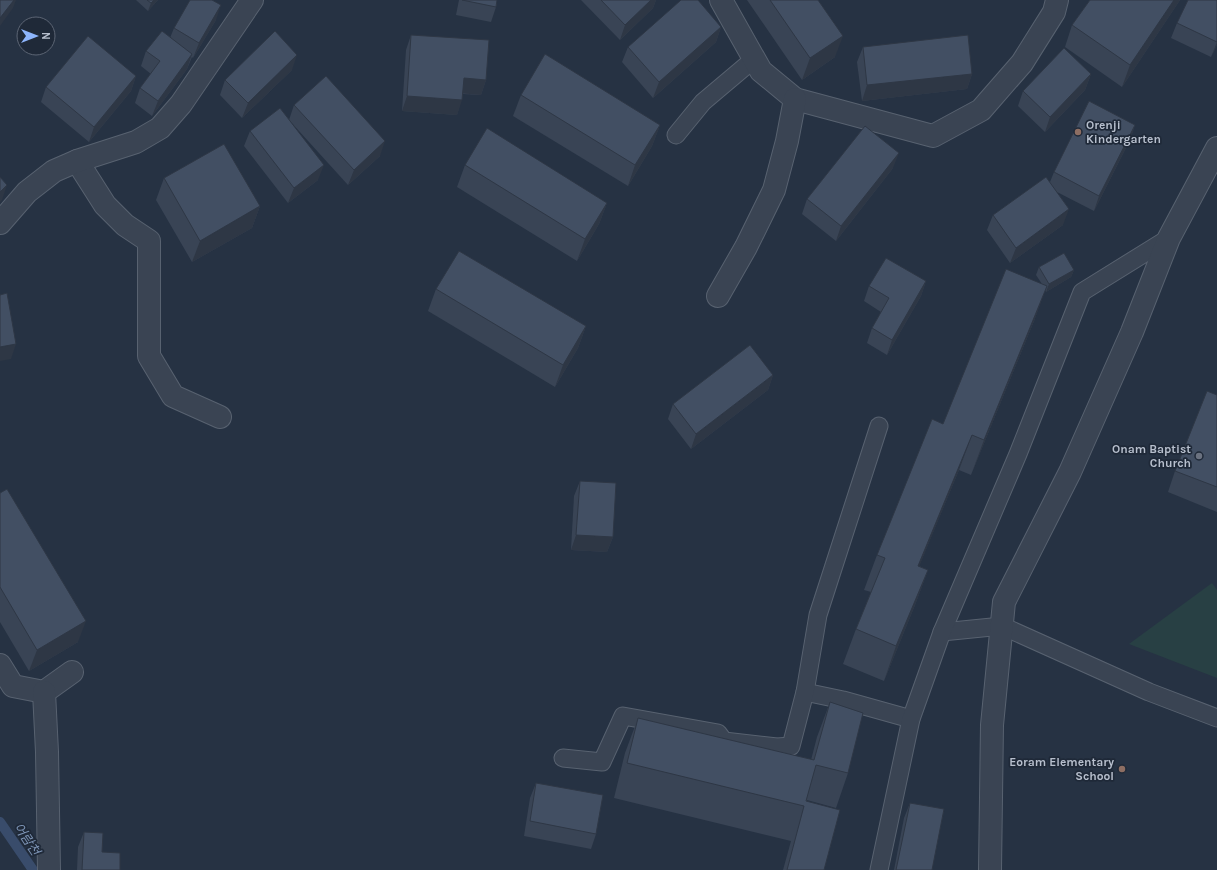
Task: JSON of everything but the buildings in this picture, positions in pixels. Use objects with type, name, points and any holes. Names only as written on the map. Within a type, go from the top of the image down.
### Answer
[{"type":"street","points":[[0,223],[27,192],[54,171],[77,161],[136,142],[160,128],[181,104],[252,0]]},
{"type":"street","points":[[720,0],[761,71],[795,99],[933,136],[981,110],[1022,62],[1054,12],[1057,0]]},
{"type":"street","points":[[718,296],[746,246],[774,190],[787,141],[795,99]]},
{"type":"street","points":[[990,870],[992,724],[1004,602],[1070,472],[1132,332],[1169,238],[1217,148]]},
{"type":"street","points":[[77,161],[105,205],[125,225],[149,241],[149,356],[173,396],[220,416]]},
{"type":"street","points":[[0,665],[13,686],[44,692],[72,672]]},
{"type":"street","points":[[44,692],[47,752],[49,870]]},
{"type":"lane","points":[[676,135],[703,102],[754,59]]},
{"type":"lane","points":[[879,870],[911,719],[942,632],[1018,454],[1082,292],[1169,238]]},
{"type":"lane","points":[[563,758],[602,762],[623,716],[718,733],[724,741],[777,747],[791,746],[805,692],[818,615],[879,426]]},
{"type":"lane","points":[[942,632],[1002,626],[1150,692],[1217,718]]},
{"type":"lane","points":[[805,692],[843,700],[911,719]]},
{"type":"green space","points":[[1212,583],[1217,590],[1217,678],[1129,644]]},
{"type":"waterway","name":"어람천","points":[[0,822],[33,870]]},
{"type":"place","name":"Orenji Kindergarten","points":[[1078,132]]},
{"type":"place","name":"Onam Baptist Church","points":[[1199,456]]},
{"type":"place","name":"Eoram Elementary School","points":[[1122,769]]}]
